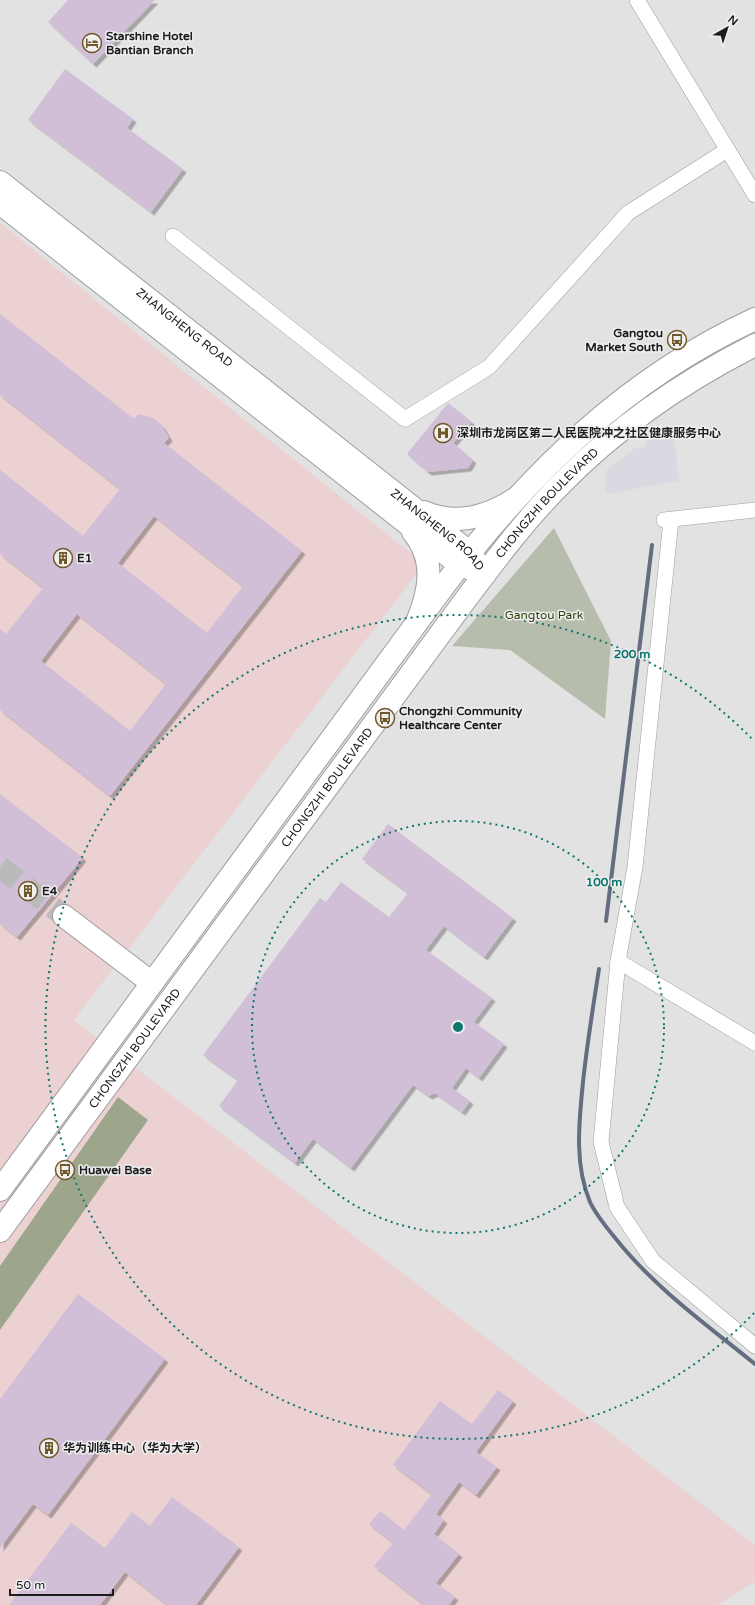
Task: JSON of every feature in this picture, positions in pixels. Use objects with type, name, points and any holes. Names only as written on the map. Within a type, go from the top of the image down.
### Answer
[{"type":"main road","name":"ZHANGHENG ROAD","points":[[0,182],[405,511],[485,574]]},
{"type":"main road","name":"ZHANGHENG ROAD","points":[[0,203],[405,511]]},
{"type":"main road","name":"CHONGZHI BOULEVARD","points":[[0,1190],[464,558],[515,499],[556,456],[628,395],[703,346],[755,319]]},
{"type":"main road","name":"CHONGZHI BOULEVARD","points":[[0,1231],[485,574],[533,514],[590,456],[655,404],[693,379],[755,345]]},
{"type":"main road","points":[[405,511],[452,519],[470,518],[486,514],[515,499]]},
{"type":"main road","points":[[405,511],[424,549],[429,568],[425,601],[417,622]]},
{"type":"main road","points":[[64,916],[152,983]]},
{"type":"street","points":[[637,0],[755,196]]},
{"type":"street","points":[[173,236],[405,420],[489,367],[628,213],[727,150]]},
{"type":"street","points":[[755,510],[667,520],[635,867],[618,961],[601,1142],[618,1207],[653,1261],[755,1346]]},
{"type":"street","points":[[618,961],[755,1043]]},
{"type":"shaded area","points":[[0,223],[424,564],[74,1020],[755,1545],[755,1582],[717,1605],[0,1605]]},
{"type":"shaded area","points":[[674,438],[679,481],[606,494],[605,472],[635,448],[646,447],[646,440]]},
{"type":"green space","name":"Gangtou Park","points":[[554,528],[611,641],[605,719],[510,650],[452,646]]},
{"type":"green space","points":[[118,1097],[148,1120],[0,1330],[0,1266]]},
{"type":"building","name":"Starshine Hotel Bantian Branch","points":[[68,0],[155,0],[93,64],[48,22]]},
{"type":"building","points":[[65,69],[133,119],[127,128],[183,169],[151,212],[28,120]]},
{"type":"building","name":"E1","points":[[0,314],[134,419],[138,414],[151,417],[157,421],[162,426],[169,438],[164,443],[302,551],[110,796],[0,710],[0,629],[6,634],[43,588],[0,554],[0,470],[83,536],[120,489],[0,395]],"holes":[[[154,516],[243,586],[207,633],[118,563]],[[77,614],[166,684],[130,731],[41,661]]]},
{"type":"building","name":"深圳市龙岗区第二人民医院冲之社区健康服务中心","points":[[448,403],[472,422],[453,443],[473,460],[468,468],[428,472],[407,454]]},
{"type":"building","name":"E4","points":[[0,794],[83,858],[17,937],[0,924]]},
{"type":"building","points":[[388,824],[513,918],[484,957],[444,926],[426,950],[492,998],[474,1022],[504,1044],[479,1078],[466,1068],[452,1088],[470,1101],[462,1112],[435,1093],[429,1096],[413,1085],[351,1168],[313,1139],[295,1163],[219,1106],[238,1080],[203,1055],[320,898],[326,902],[341,882],[389,917],[408,893],[362,859]]},
{"type":"building","points":[[78,1294],[165,1359],[48,1515],[33,1504],[0,1548],[0,1399]]},
{"type":"building","points":[[498,1390],[513,1401],[476,1452],[497,1467],[476,1495],[459,1482],[436,1514],[444,1520],[434,1534],[459,1554],[436,1583],[455,1597],[449,1605],[424,1605],[374,1566],[393,1543],[369,1524],[380,1511],[404,1530],[432,1494],[393,1465],[440,1401],[472,1424]]},
{"type":"building","points":[[172,1497],[239,1547],[196,1605],[167,1605],[125,1572],[100,1605],[9,1605],[71,1523],[105,1548],[132,1512],[150,1526]]},
{"type":"waterway","points":[[606,921],[652,545]]},
{"type":"waterway","points":[[599,969],[586,1054],[579,1128],[582,1173],[590,1202],[598,1217],[647,1274],[664,1290],[755,1364]]},
{"type":"tunnel","points":[[0,867],[64,916]]},
{"type":"place","name":"Starshine Hotel Bantian Branch","points":[[92,43]]},
{"type":"place","name":"Gangtou Market South","points":[[677,340]]},
{"type":"place","name":"深圳市龙岗区第二人民医院冲之社区健康服务中心","points":[[443,433]]},
{"type":"place","name":"E1","points":[[63,558]]},
{"type":"place","name":"Chongzhi Community Healthcare Center","points":[[385,718]]},
{"type":"place","name":"E4","points":[[28,891]]},
{"type":"place","name":"Huawei Base","points":[[65,1170]]},
{"type":"place","name":"华为训练中心（华为大学）","points":[[49,1448]]}]
